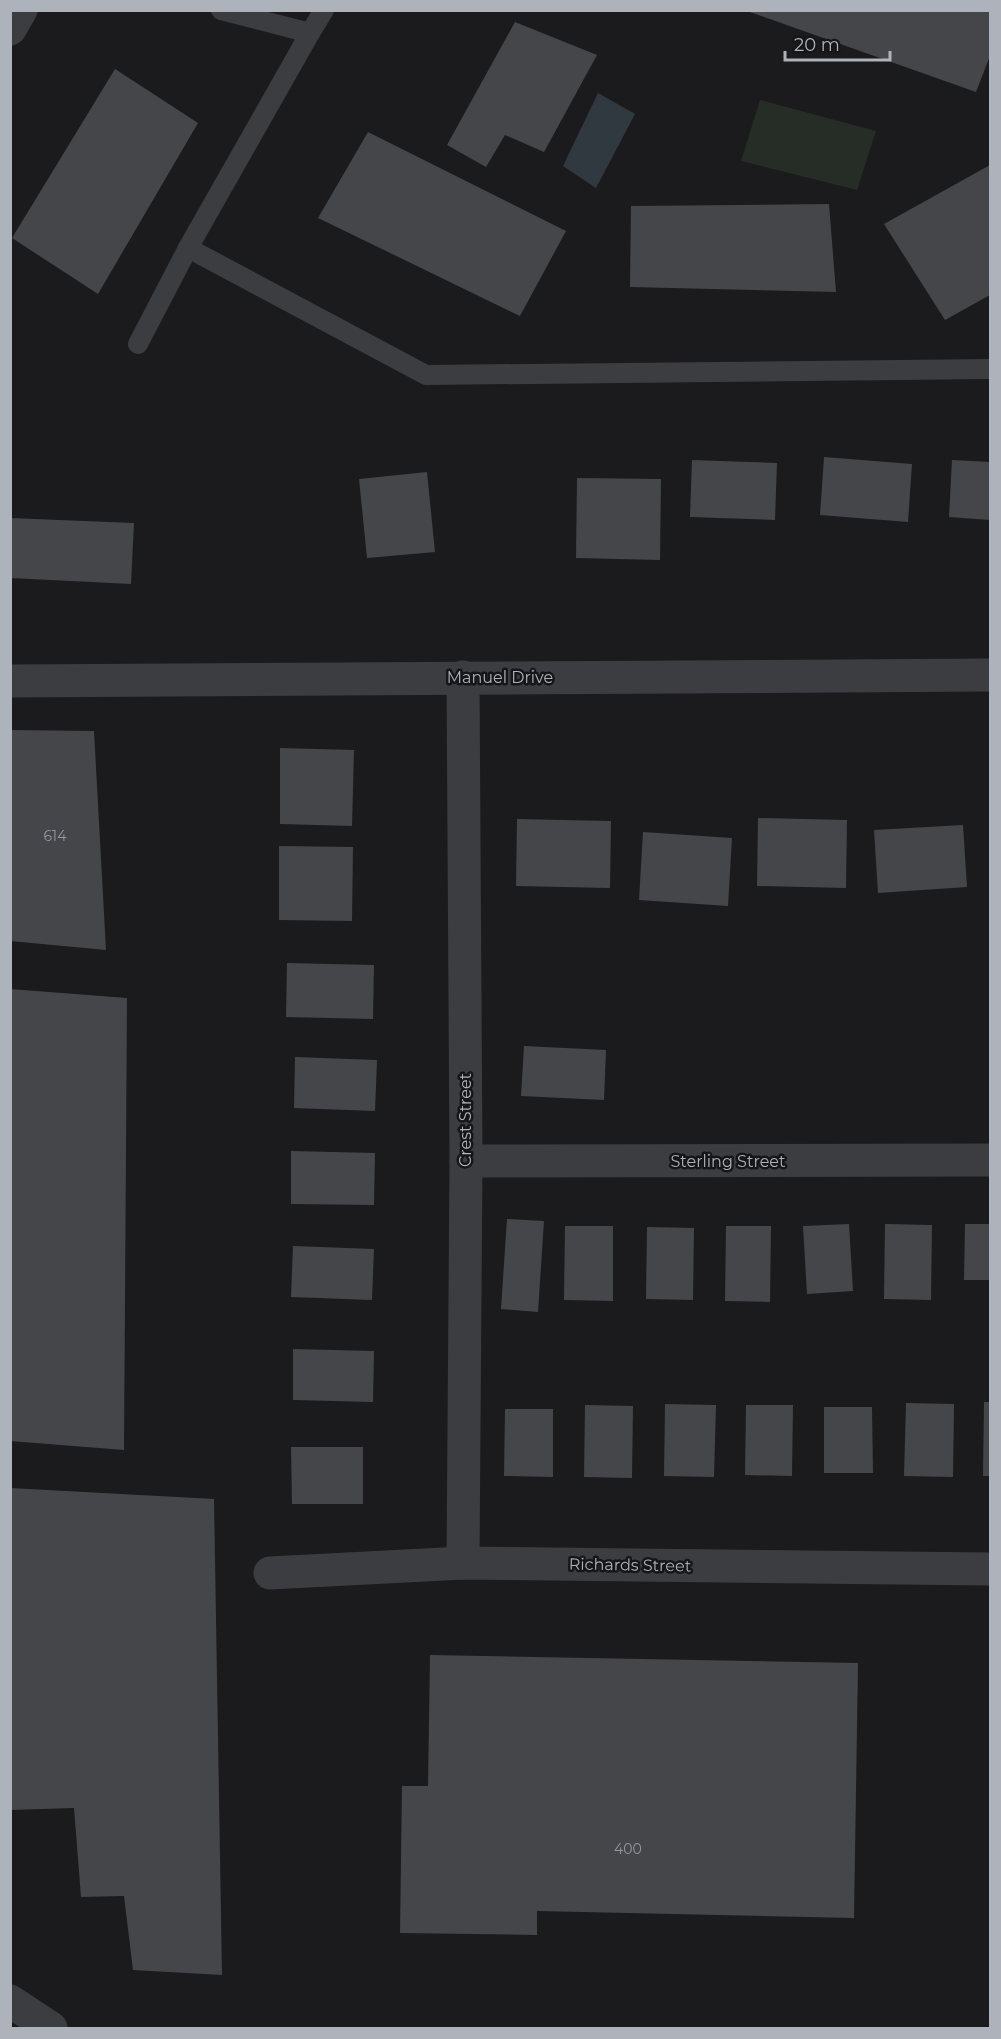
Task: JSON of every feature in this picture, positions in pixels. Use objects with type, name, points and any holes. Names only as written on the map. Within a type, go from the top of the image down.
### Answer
[{"type":"street","points":[[10,29],[21,10]]},
{"type":"street","name":"Manuel Drive","points":[[10,681],[990,675]]},
{"type":"street","name":"Crest Street","points":[[463,677],[466,1161],[463,1563]]},
{"type":"street","name":"Sterling Street","points":[[466,1161],[990,1160]]},
{"type":"street","name":"Richards Street","points":[[270,1573],[463,1563],[990,1569]]},
{"type":"street","points":[[10,2001],[51,2028]]},
{"type":"lane","points":[[221,10],[310,33]]},
{"type":"lane","points":[[138,344],[188,248],[324,10]]},
{"type":"lane","points":[[188,248],[426,375],[990,369]]},
{"type":"shaded area","points":[[598,93],[635,114],[596,188],[563,166]]},
{"type":"shaded area","points":[[760,100],[876,131],[857,190],[741,161]]},
{"type":"building","points":[[744,10],[990,10],[990,56],[976,92]]},
{"type":"building","points":[[515,22],[597,55],[544,152],[505,135],[486,167],[447,145]]},
{"type":"building","points":[[115,69],[198,123],[98,294],[12,238]]},
{"type":"building","points":[[368,132],[566,231],[520,316],[318,218]]},
{"type":"building","points":[[990,165],[990,295],[945,320],[884,224]]},
{"type":"building","points":[[829,204],[836,292],[630,287],[631,206]]},
{"type":"building","points":[[824,457],[912,464],[908,522],[820,515]]},
{"type":"building","points":[[692,460],[777,463],[775,520],[690,517]]},
{"type":"building","points":[[952,460],[990,462],[990,520],[949,517]]},
{"type":"building","points":[[427,472],[435,552],[367,558],[359,479]]},
{"type":"building","points":[[577,478],[661,479],[660,560],[576,558]]},
{"type":"building","points":[[10,518],[134,523],[131,584],[10,578]]},
{"type":"building","points":[[10,730],[94,731],[106,950],[10,941]]},
{"type":"building","points":[[280,748],[354,750],[352,826],[280,824]]},
{"type":"building","points":[[758,818],[847,820],[846,888],[757,886]]},
{"type":"building","points":[[517,819],[611,821],[610,888],[516,886]]},
{"type":"building","points":[[963,825],[967,887],[878,893],[874,830]]},
{"type":"building","points":[[643,832],[732,838],[728,906],[639,900]]},
{"type":"building","points":[[279,846],[353,847],[352,921],[279,920]]},
{"type":"building","points":[[287,963],[374,965],[373,1019],[286,1017]]},
{"type":"building","points":[[10,989],[127,998],[124,1450],[10,1441]]},
{"type":"building","points":[[524,1046],[606,1050],[604,1100],[521,1096]]},
{"type":"building","points":[[295,1057],[377,1060],[375,1111],[294,1108]]},
{"type":"building","points":[[291,1151],[375,1153],[374,1205],[291,1204]]},
{"type":"building","points":[[507,1219],[544,1221],[538,1312],[501,1309]]},
{"type":"building","points":[[849,1224],[853,1291],[807,1294],[803,1226]]},
{"type":"building","points":[[885,1224],[932,1225],[931,1300],[884,1299]]},
{"type":"building","points":[[965,1224],[990,1224],[990,1280],[964,1280]]},
{"type":"building","points":[[565,1226],[613,1226],[613,1301],[564,1300]]},
{"type":"building","points":[[726,1226],[771,1226],[770,1302],[725,1301]]},
{"type":"building","points":[[647,1227],[694,1228],[693,1300],[646,1299]]},
{"type":"building","points":[[293,1246],[374,1249],[372,1300],[291,1297]]},
{"type":"building","points":[[293,1349],[374,1351],[373,1402],[293,1400]]},
{"type":"building","points":[[984,1402],[990,1402],[990,1476],[983,1476]]},
{"type":"building","points":[[906,1403],[954,1404],[953,1477],[904,1476]]},
{"type":"building","points":[[665,1404],[716,1405],[714,1477],[664,1476]]},
{"type":"building","points":[[585,1405],[633,1406],[632,1478],[584,1477]]},
{"type":"building","points":[[746,1405],[793,1405],[792,1476],[745,1475]]},
{"type":"building","points":[[824,1407],[872,1407],[873,1473],[824,1473]]},
{"type":"building","points":[[505,1409],[553,1409],[553,1477],[504,1476]]},
{"type":"building","points":[[291,1447],[363,1447],[363,1504],[292,1504]]},
{"type":"building","points":[[10,1488],[214,1499],[222,1975],[133,1970],[124,1896],[81,1897],[74,1808],[10,1810]]},
{"type":"building","points":[[430,1655],[858,1663],[854,1918],[537,1911],[537,1935],[400,1933],[402,1786],[428,1786]]}]
